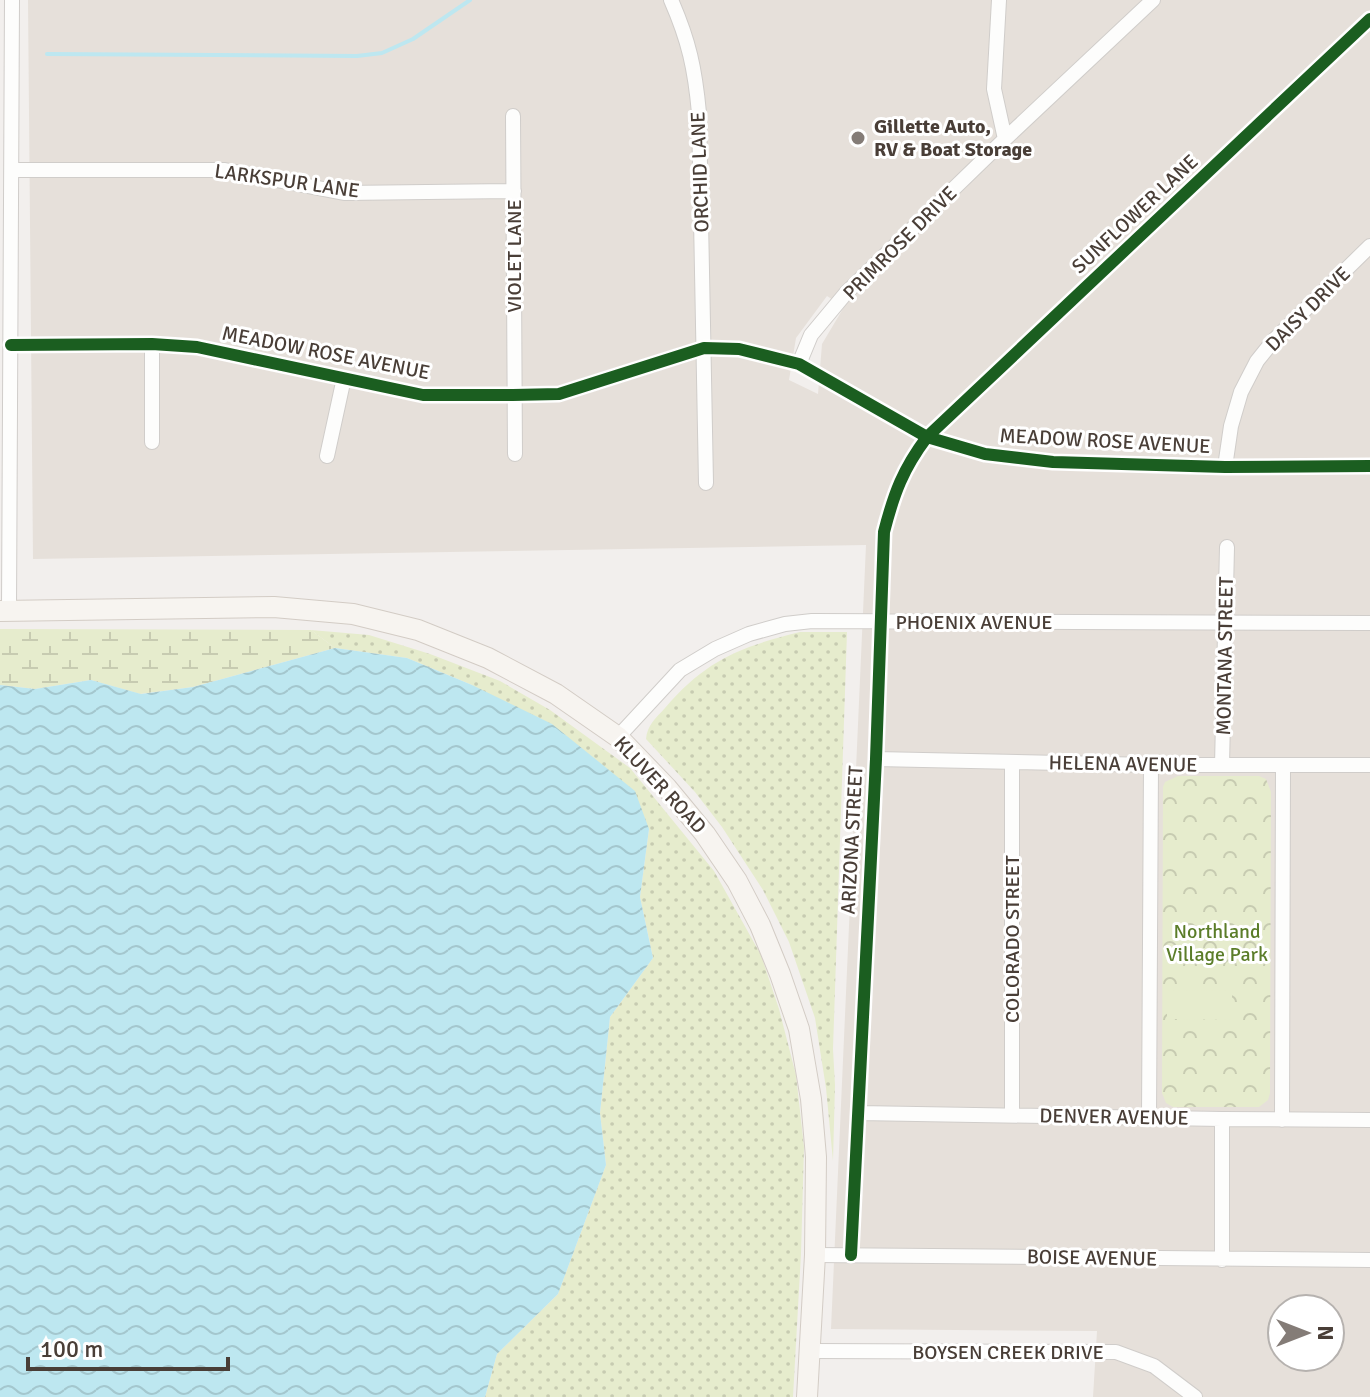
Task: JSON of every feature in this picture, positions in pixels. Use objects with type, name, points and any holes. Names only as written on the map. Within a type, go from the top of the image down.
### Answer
[{"type":"street","name":"KLUVER ROAD","points":[[12,0],[6,38],[12,170],[11,345],[5,430],[5,611],[274,607],[353,614],[418,630],[488,658],[556,694],[618,737],[667,788],[705,834],[737,881],[760,925],[799,1029],[811,1099],[816,1157],[815,1255],[807,1397]]},
{"type":"street","name":"ORCHID LANE","points":[[671,0],[684,30],[696,74],[699,113],[706,483]]},
{"type":"street","points":[[999,0],[994,89],[1005,139]]},
{"type":"street","name":"PRIMROSE DRIVE","points":[[799,364],[811,335],[846,293],[1153,0]]},
{"type":"street","name":"SUNFLOWER LANE","points":[[927,437],[1370,19]]},
{"type":"street","name":"VIOLET LANE","points":[[513,116],[515,454]]},
{"type":"street","name":"LARKSPUR LANE","points":[[12,170],[225,170],[344,193],[514,191]]},
{"type":"street","name":"DAISY DRIVE","points":[[1225,467],[1231,426],[1241,392],[1257,361],[1273,341],[1370,246]]},
{"type":"street","name":"MEADOW ROSE AVENUE","points":[[11,345],[152,344],[197,347],[423,395],[559,394],[704,348],[739,349],[799,364],[927,437],[985,454],[1053,462],[1225,467],[1370,466]]},
{"type":"street","points":[[152,344],[152,442]]},
{"type":"street","points":[[327,456],[344,378]]},
{"type":"street","name":"ARIZONA STREET","points":[[851,1255],[884,532],[893,496],[910,460],[927,437]]},
{"type":"street","name":"MONTANA STREET","points":[[1222,765],[1227,547]]},
{"type":"street","name":"PHOENIX AVENUE","points":[[618,737],[680,670],[715,649],[749,634],[785,624],[812,621],[1370,623]]},
{"type":"street","name":"HELENA AVENUE","points":[[876,759],[1151,765],[1370,765]]},
{"type":"street","name":"COLORADO STREET","points":[[1012,762],[1012,1115]]},
{"type":"street","points":[[1149,1118],[1151,765]]},
{"type":"street","points":[[1282,1120],[1283,765]]},
{"type":"street","name":"DENVER AVENUE","points":[[859,1113],[1370,1120]]},
{"type":"street","points":[[1222,1119],[1222,1260]]},
{"type":"street","name":"BOISE AVENUE","points":[[815,1255],[1370,1260]]},
{"type":"street","name":"BOYSEN CREEK DRIVE","points":[[810,1351],[1116,1352],[1154,1366],[1195,1397]]},
{"type":"shaded area","points":[[28,0],[1370,0],[1370,1397],[1093,1397],[1097,1331],[831,1329],[866,545],[33,559]],"holes":[[[827,296],[844,307],[822,344],[818,394],[789,380],[796,338]]]},
{"type":"green space","points":[[0,629],[311,630],[335,648],[193,687],[140,694],[91,680],[35,689],[0,685]]},
{"type":"green space","points":[[311,630],[369,635],[430,654],[500,681],[550,710],[630,768],[714,871],[761,955],[796,1075],[804,1147],[793,1397],[485,1397],[497,1354],[558,1294],[606,1165],[600,1113],[610,1017],[653,958],[640,897],[649,829],[472,685],[407,658],[335,648]]},
{"type":"green space","points":[[800,632],[847,632],[833,1049],[833,1161],[815,1018],[789,942],[763,890],[722,827],[695,792],[646,739],[655,719],[680,692],[710,667],[759,643]]},
{"type":"green space","name":"Northland Village Park","points":[[1178,776],[1259,776],[1266,779],[1271,792],[1270,1093],[1268,1100],[1259,1107],[1173,1107],[1166,1103],[1162,1093],[1163,787],[1165,782]]},
{"type":"green space","points":[[1167,990],[1232,991],[1232,1020],[1167,1019]]},
{"type":"water","points":[[335,648],[407,658],[552,724],[635,791],[649,829],[640,897],[653,958],[610,1017],[600,1113],[606,1165],[558,1294],[497,1354],[485,1397],[0,1397],[0,685],[35,689],[91,680],[141,694],[193,687]]},
{"type":"waterway","points":[[47,54],[357,56],[382,53],[413,39],[470,0]]},
{"type":"cycle path","points":[[851,1255],[884,532],[900,482],[927,437],[1370,19]]},
{"type":"cycle path","points":[[11,345],[152,344],[197,347],[423,395],[559,394],[704,348],[739,349],[799,364],[927,437],[985,454],[1053,462],[1225,467],[1370,466]]},
{"type":"place","name":"Gillette Auto, RV & Boat Storage","points":[[858,138]]}]
